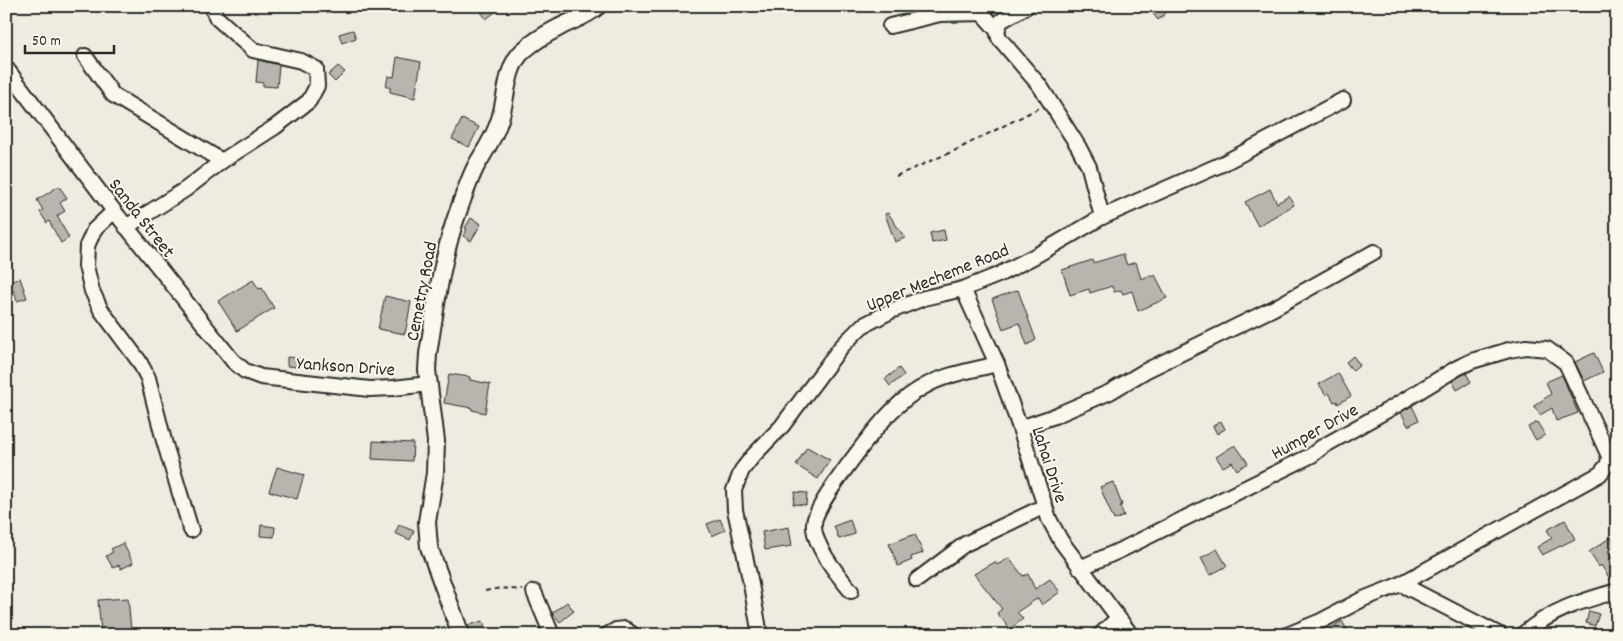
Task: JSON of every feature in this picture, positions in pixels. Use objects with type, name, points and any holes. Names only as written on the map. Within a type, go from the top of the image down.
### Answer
[{"type":"street","points":[[126,227],[275,127],[309,100],[317,86],[316,70],[301,61],[253,50],[217,18],[211,6]]},
{"type":"street","name":"Cemetry Road","points":[[461,635],[429,547],[427,522],[435,472],[436,441],[429,384],[428,354],[445,256],[458,209],[475,169],[499,124],[506,103],[510,75],[514,63],[522,52],[544,36],[591,13],[598,6]]},
{"type":"street","points":[[997,30],[1001,21],[1027,6]]},
{"type":"street","points":[[890,26],[940,14],[982,13],[997,30],[999,38],[1040,86],[1078,146],[1089,166],[1102,217]]},
{"type":"street","points":[[85,56],[113,95],[222,161]]},
{"type":"street","name":"Sanda Street","points":[[6,68],[126,227],[233,362],[245,372],[261,378]]},
{"type":"street","name":"Upper Mecheme Road","points":[[760,635],[735,510],[734,490],[742,470],[782,426],[841,347],[862,326],[891,311],[924,298],[963,289],[1012,267],[1102,217],[1222,164],[1343,100]]},
{"type":"street","points":[[114,211],[94,230],[87,246],[86,266],[92,291],[101,310],[139,360],[148,378],[164,442],[191,530]]},
{"type":"street","points":[[1020,428],[1052,417],[1110,392],[1145,372],[1274,308],[1374,252]]},
{"type":"street","name":"Lahai Drive","points":[[963,289],[997,364],[1049,519],[1061,541],[1080,568],[1131,635]]},
{"type":"street","name":"Humper Drive","points":[[1080,568],[1123,549],[1312,455],[1322,447],[1458,368],[1472,361],[1509,350],[1526,347],[1547,350],[1566,363],[1612,462]]},
{"type":"street","points":[[851,592],[835,571],[815,537],[814,522],[836,482],[884,420],[909,396],[927,385],[954,375],[997,364]]},
{"type":"street","name":"Yankson Drive","points":[[261,378],[370,389],[429,384]]},
{"type":"street","points":[[1287,635],[1321,621],[1362,599],[1401,584],[1600,474],[1612,462]]},
{"type":"street","points":[[917,580],[965,544],[1046,506]]},
{"type":"street","points":[[1401,584],[1500,635]]},
{"type":"street","points":[[1522,635],[1539,621],[1556,611],[1617,591]]},
{"type":"street","points":[[534,592],[552,635]]},
{"type":"street","points":[[1100,635],[1118,618]]},
{"type":"street","points":[[607,635],[616,630],[625,629],[633,635]]},
{"type":"path","points":[[896,176],[974,142],[1050,102]]},
{"type":"path","points":[[485,591],[501,588],[534,592]]},
{"type":"building","points":[[477,6],[503,6],[486,19]]},
{"type":"building","points":[[1161,6],[1166,13],[1158,20],[1152,12]]},
{"type":"building","points":[[353,30],[356,38],[342,43],[339,34]]},
{"type":"building","points":[[397,57],[421,62],[415,98],[390,92],[390,87],[386,87],[388,76],[394,77]]},
{"type":"building","points":[[258,60],[279,65],[277,87],[263,86],[263,83],[256,82]]},
{"type":"building","points":[[338,66],[345,72],[335,82],[328,75]]},
{"type":"building","points":[[462,119],[479,127],[469,147],[452,139]]},
{"type":"building","points":[[59,186],[67,198],[60,203],[65,211],[57,216],[69,238],[61,243],[49,221],[47,223],[40,212],[43,210],[37,200]]},
{"type":"building","points":[[1270,189],[1277,203],[1289,196],[1294,205],[1258,226],[1245,202]]},
{"type":"building","points":[[888,213],[905,238],[895,242],[885,214]]},
{"type":"building","points":[[471,218],[481,224],[471,241],[463,236]]},
{"type":"building","points":[[944,230],[946,240],[932,243],[930,233]]},
{"type":"building","points":[[1123,254],[1127,265],[1136,262],[1141,279],[1155,275],[1167,298],[1138,311],[1132,291],[1123,294],[1121,290],[1114,292],[1112,286],[1090,293],[1089,289],[1070,295],[1062,270],[1092,260],[1093,263]]},
{"type":"building","points":[[20,278],[27,298],[17,301],[14,291],[6,294],[6,283]]},
{"type":"building","points":[[253,280],[259,289],[262,288],[274,308],[237,331],[218,301]]},
{"type":"building","points":[[1018,290],[1036,340],[1027,345],[1019,323],[1003,329],[992,299]]},
{"type":"building","points":[[385,296],[411,302],[405,334],[378,329]]},
{"type":"building","points":[[1594,353],[1603,372],[1584,381],[1575,362]]},
{"type":"building","points":[[1353,356],[1360,365],[1353,371],[1346,362]]},
{"type":"building","points":[[287,357],[299,358],[298,367],[287,366]]},
{"type":"building","points":[[899,368],[904,375],[890,386],[885,379]]},
{"type":"building","points":[[1338,373],[1351,396],[1338,404],[1337,401],[1334,402],[1329,393],[1326,395],[1319,384]]},
{"type":"building","points":[[1466,373],[1471,382],[1457,390],[1452,381]]},
{"type":"building","points":[[449,374],[470,377],[470,380],[490,384],[485,413],[472,410],[472,408],[444,403]]},
{"type":"building","points":[[1562,375],[1578,413],[1556,421],[1552,408],[1540,415],[1534,406],[1551,394],[1546,382]]},
{"type":"building","points":[[1412,406],[1419,420],[1408,426],[1401,412]]},
{"type":"building","points":[[1221,421],[1225,429],[1217,434],[1213,426]]},
{"type":"building","points":[[1537,422],[1545,435],[1536,440],[1528,427]]},
{"type":"building","points":[[373,441],[413,443],[412,461],[372,459]]},
{"type":"building","points":[[1236,446],[1248,463],[1237,470],[1232,462],[1223,467],[1216,457]]},
{"type":"building","points":[[807,447],[830,460],[818,479],[796,465]]},
{"type":"building","points":[[277,467],[304,475],[297,499],[269,491]]},
{"type":"building","points":[[1113,482],[1124,516],[1114,520],[1100,487]]},
{"type":"building","points":[[795,492],[807,493],[806,505],[793,504]]},
{"type":"building","points":[[720,519],[725,530],[712,536],[707,524]]},
{"type":"building","points":[[850,520],[855,534],[839,539],[834,526]]},
{"type":"building","points":[[1565,520],[1575,539],[1542,555],[1537,547],[1552,538],[1547,530]]},
{"type":"building","points":[[261,525],[275,527],[274,537],[260,536]]},
{"type":"building","points":[[399,525],[414,531],[410,540],[395,533]]},
{"type":"building","points":[[789,527],[792,546],[765,550],[762,532]]},
{"type":"building","points":[[915,534],[923,553],[911,557],[912,560],[898,566],[889,544]]},
{"type":"building","points":[[1611,537],[1617,544],[1608,551],[1612,558],[1609,560],[1617,570],[1617,574],[1610,579],[1589,552]]},
{"type":"building","points":[[123,543],[133,563],[121,569],[119,565],[113,568],[106,556],[113,552],[111,549]]},
{"type":"building","points":[[1217,549],[1227,566],[1210,575],[1201,558]]},
{"type":"building","points":[[1009,558],[1023,576],[1028,574],[1035,589],[1050,579],[1060,592],[1042,605],[1038,598],[1017,612],[1023,619],[1010,629],[997,613],[1002,609],[974,574],[995,562],[997,565]]},
{"type":"building","points":[[128,598],[131,630],[101,632],[98,600]]},
{"type":"building","points":[[567,602],[574,611],[560,622],[552,613]]},
{"type":"building","points":[[1589,611],[1599,614],[1595,626],[1586,623]]},
{"type":"building","points":[[483,621],[487,633],[471,635],[468,625]]},
{"type":"building","points":[[1342,621],[1350,635],[1335,635],[1331,628]]}]
